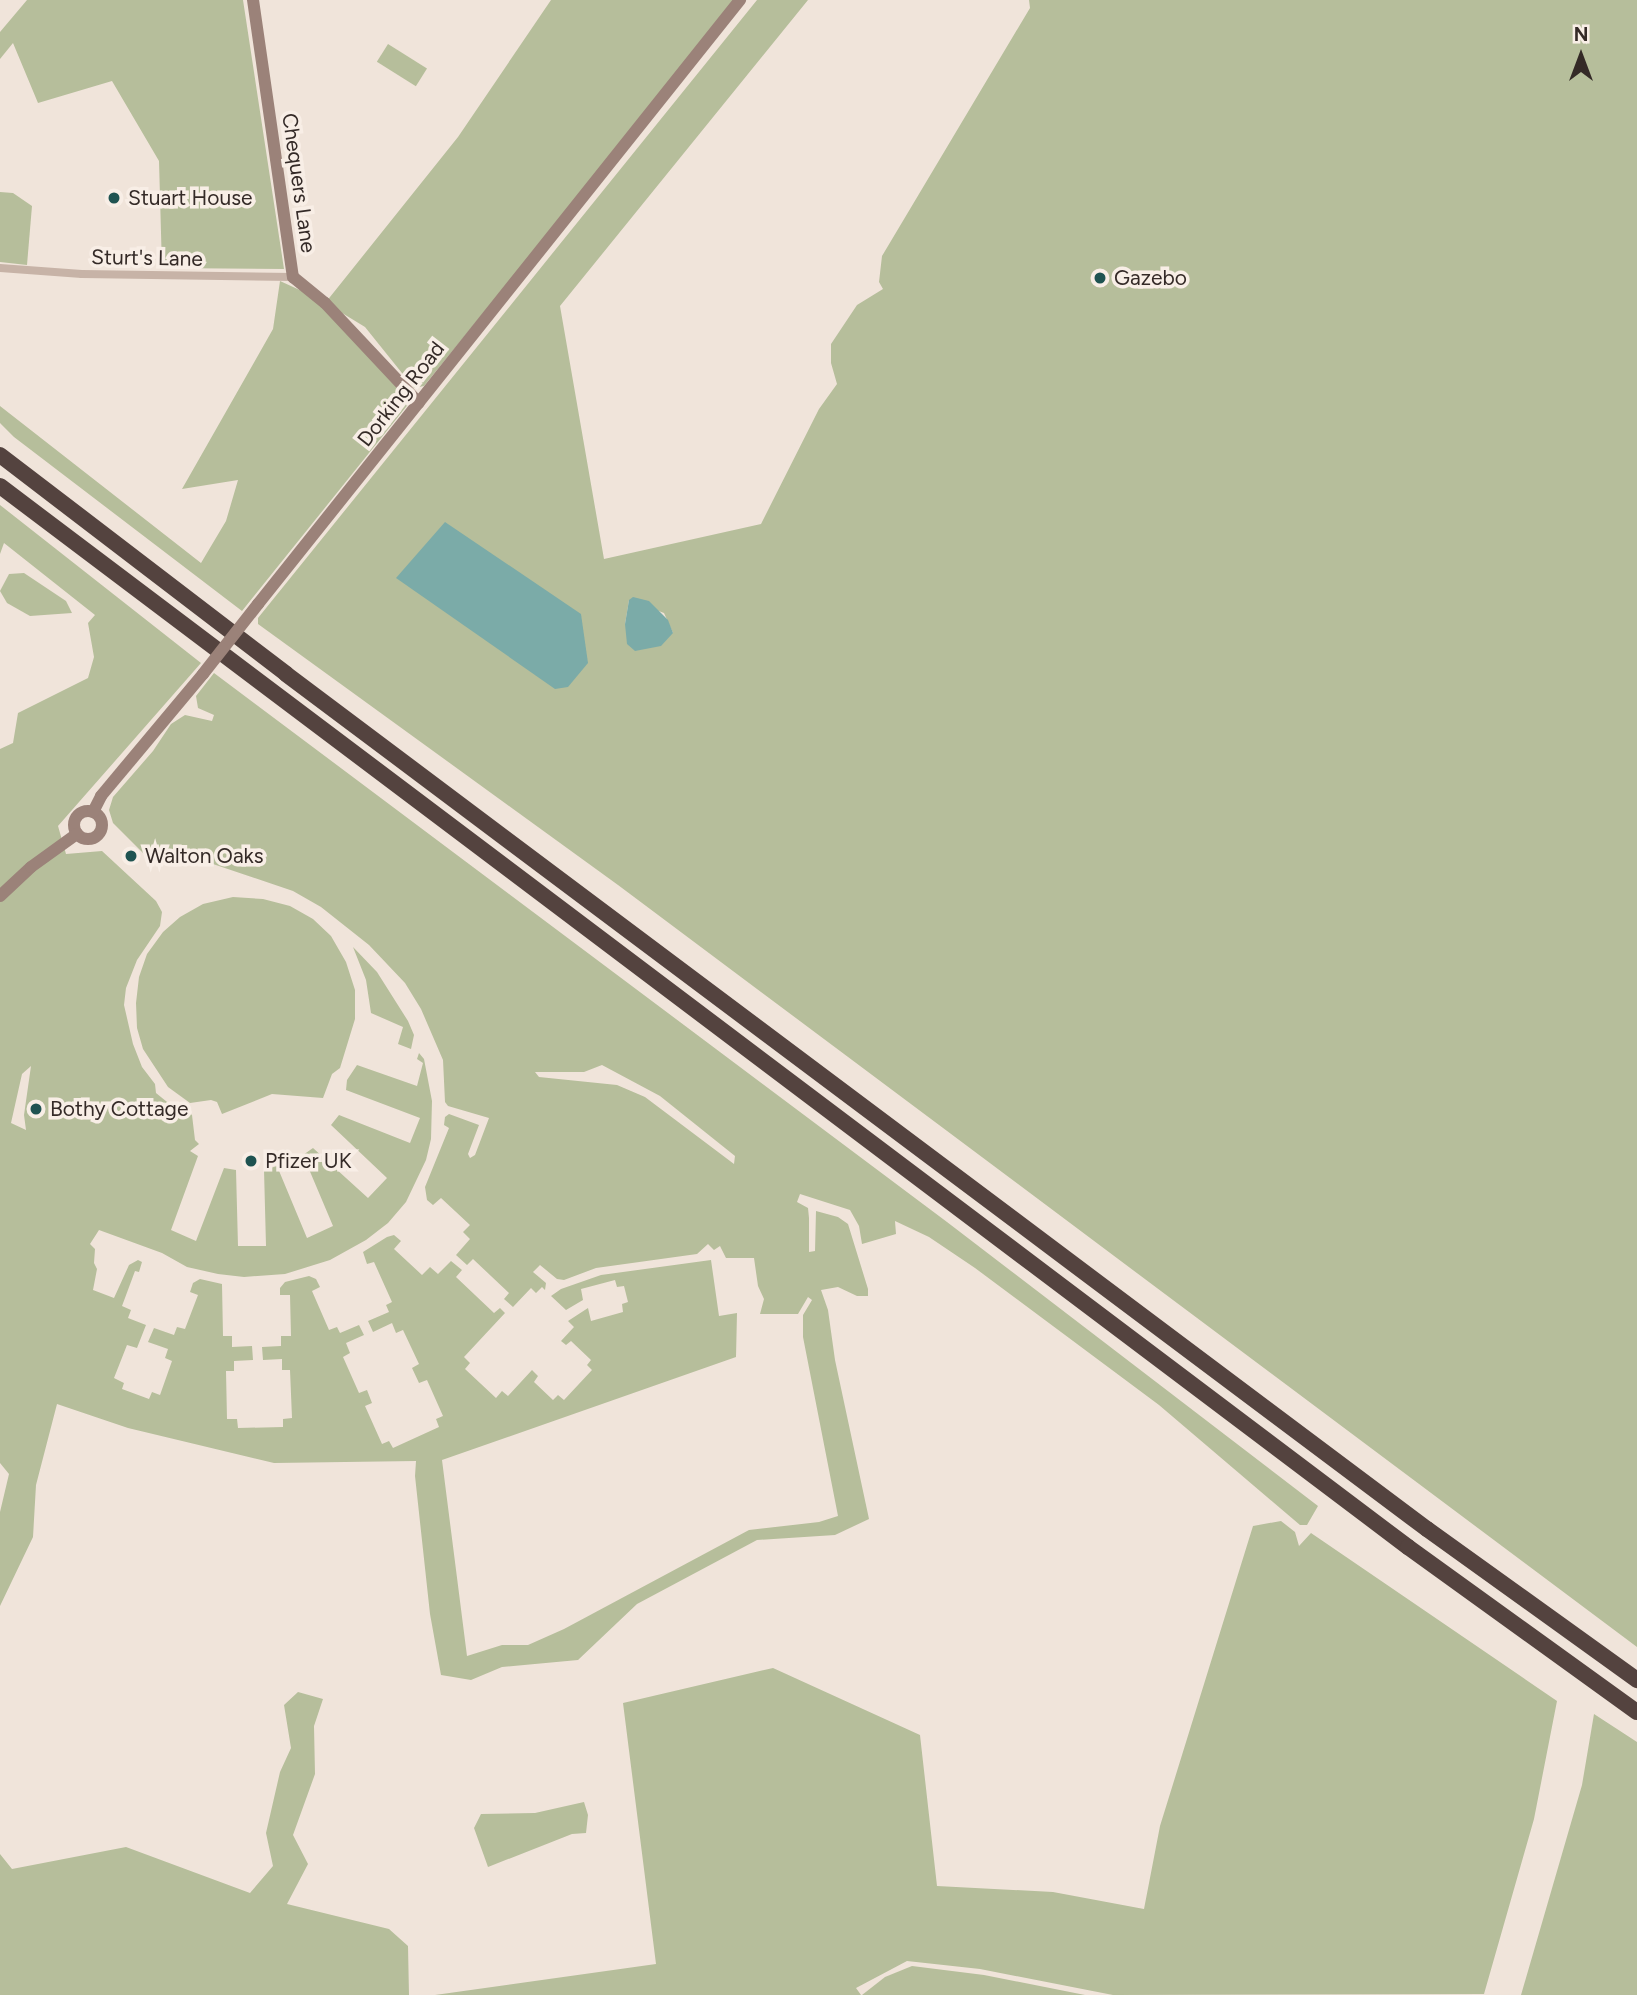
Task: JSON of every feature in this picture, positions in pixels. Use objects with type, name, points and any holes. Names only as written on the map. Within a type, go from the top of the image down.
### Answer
[{"type":"highway","points":[[0,455],[286,674],[1405,1512],[1637,1680]]},
{"type":"highway","points":[[0,486],[1387,1531],[1637,1712]]},
{"type":"main road","name":"Chequers Lane","points":[[253,0],[293,278],[325,303],[419,403]]},
{"type":"main road","name":"Dorking Road","points":[[93,812],[101,796],[203,674],[740,0]]},
{"type":"main road","points":[[87,811],[93,812],[102,824],[99,834],[88,839],[77,834],[74,823],[76,817],[87,811]]},
{"type":"main road","points":[[0,896],[31,867],[77,834]]},
{"type":"street","name":"Sturt's Lane","points":[[0,268],[82,274],[293,278]]},
{"type":"green space","points":[[27,0],[243,0],[284,269],[162,268],[159,161],[112,81],[38,103],[13,43],[0,59],[0,32]]},
{"type":"green space","points":[[551,0],[737,0],[424,386],[414,388],[365,327],[329,305],[414,397],[242,611],[14,437],[0,423],[0,406],[201,563],[226,521],[238,480],[182,489],[273,329],[280,281],[326,302],[458,137]]},
{"type":"green space","points":[[757,0],[808,0],[560,306],[604,559],[761,524],[819,409],[837,384],[831,363],[831,344],[857,305],[883,289],[879,282],[882,256],[1030,8],[1029,0],[1637,0],[1637,1647],[618,885],[258,624],[258,618]],"holes":[[[629,600],[664,613],[673,633],[625,624]]]},
{"type":"green space","points":[[388,44],[427,68],[416,86],[377,62]]},
{"type":"green space","points":[[0,192],[13,193],[32,206],[27,265],[0,262]]},
{"type":"green space","points":[[0,505],[201,663],[58,826],[66,854],[102,851],[156,901],[162,912],[160,926],[137,960],[126,988],[124,1005],[133,1044],[142,1067],[155,1084],[156,1093],[172,1106],[180,1106],[192,1115],[195,1140],[199,1144],[190,1151],[198,1156],[171,1230],[196,1241],[224,1168],[236,1170],[238,1246],[266,1246],[264,1170],[277,1166],[307,1238],[333,1226],[303,1155],[313,1148],[368,1198],[387,1178],[331,1125],[339,1115],[410,1143],[420,1118],[346,1090],[347,1080],[357,1065],[417,1086],[423,1063],[417,1059],[419,1053],[424,1059],[432,1101],[431,1139],[426,1160],[406,1202],[388,1223],[366,1240],[330,1260],[285,1274],[244,1277],[218,1274],[187,1267],[162,1253],[99,1230],[90,1244],[95,1249],[94,1263],[97,1269],[93,1290],[114,1298],[129,1265],[138,1260],[142,1262],[139,1272],[135,1271],[122,1306],[131,1310],[128,1318],[146,1325],[137,1348],[127,1345],[114,1378],[124,1383],[122,1389],[149,1399],[152,1392],[160,1395],[172,1361],[165,1358],[168,1349],[148,1342],[154,1328],[174,1335],[177,1327],[185,1329],[198,1295],[190,1292],[193,1283],[200,1279],[222,1284],[223,1336],[232,1336],[232,1347],[252,1346],[253,1360],[234,1361],[234,1371],[226,1371],[227,1419],[237,1419],[238,1428],[283,1427],[283,1419],[292,1418],[290,1370],[282,1370],[282,1359],[263,1360],[262,1347],[281,1346],[281,1336],[291,1336],[290,1295],[280,1295],[280,1288],[285,1282],[309,1276],[316,1279],[320,1287],[312,1291],[329,1330],[337,1327],[340,1333],[359,1325],[364,1335],[346,1343],[350,1353],[343,1357],[359,1393],[367,1390],[372,1403],[365,1406],[382,1444],[389,1441],[393,1448],[439,1427],[436,1419],[443,1416],[427,1380],[419,1383],[412,1368],[419,1364],[403,1330],[396,1333],[392,1323],[373,1332],[368,1321],[389,1312],[386,1305],[392,1302],[374,1262],[367,1264],[363,1252],[394,1235],[401,1241],[394,1249],[422,1275],[430,1267],[438,1274],[451,1261],[462,1270],[456,1277],[494,1313],[500,1308],[505,1313],[464,1357],[470,1363],[465,1369],[496,1398],[502,1391],[508,1396],[532,1370],[538,1376],[534,1382],[553,1400],[558,1395],[564,1400],[592,1370],[587,1365],[591,1360],[571,1341],[566,1345],[561,1341],[574,1327],[568,1321],[588,1308],[591,1321],[623,1312],[622,1304],[628,1302],[624,1286],[617,1287],[615,1280],[581,1289],[583,1300],[566,1310],[551,1296],[561,1289],[601,1275],[711,1260],[719,1316],[737,1313],[736,1357],[442,1460],[467,1656],[502,1645],[528,1645],[564,1629],[749,1530],[819,1522],[838,1516],[803,1337],[803,1315],[812,1300],[808,1297],[798,1314],[760,1314],[764,1299],[758,1286],[754,1258],[726,1258],[720,1246],[714,1250],[708,1244],[697,1254],[596,1268],[564,1280],[557,1279],[540,1265],[533,1272],[546,1283],[545,1290],[542,1287],[536,1293],[531,1288],[513,1307],[504,1299],[509,1293],[473,1259],[467,1265],[456,1255],[470,1239],[463,1232],[470,1225],[441,1198],[433,1205],[427,1200],[425,1187],[449,1128],[444,1125],[445,1117],[449,1114],[479,1125],[468,1154],[470,1158],[475,1155],[489,1118],[448,1106],[445,1102],[443,1060],[421,1009],[405,983],[369,945],[321,907],[293,891],[210,863],[145,855],[113,823],[109,810],[113,797],[153,751],[171,724],[185,715],[212,721],[214,715],[198,708],[196,696],[214,673],[947,1222],[1318,1506],[1307,1525],[1300,1525],[1159,1405],[929,1237],[895,1221],[896,1234],[862,1244],[859,1226],[850,1210],[800,1194],[797,1202],[808,1208],[809,1252],[815,1251],[816,1211],[838,1217],[848,1224],[868,1289],[868,1296],[857,1296],[838,1287],[821,1290],[828,1310],[835,1360],[869,1519],[835,1535],[757,1540],[637,1604],[578,1660],[502,1667],[471,1680],[441,1675],[430,1614],[415,1476],[416,1461],[274,1463],[128,1428],[57,1404],[36,1485],[33,1537],[0,1606],[0,1512],[9,1474],[0,1463],[0,749],[13,743],[18,713],[88,678],[94,657],[88,623],[95,615],[4,543],[0,554]],"holes":[[[602,1065],[660,1096],[735,1156],[734,1164],[645,1097],[617,1085],[539,1077],[535,1072],[584,1072]],[[31,1066],[24,1115],[26,1130],[11,1123],[22,1074]]]},
{"type":"green space","points":[[24,573],[66,601],[72,613],[30,616],[7,603],[0,591],[9,574]]},
{"type":"green space","points":[[233,897],[263,899],[290,906],[313,919],[331,936],[346,962],[355,990],[355,1019],[340,1068],[332,1074],[323,1098],[272,1094],[222,1114],[217,1102],[211,1100],[190,1103],[168,1087],[143,1049],[137,1028],[136,1003],[139,977],[147,954],[163,932],[180,917],[203,904]]},
{"type":"green space","points":[[353,947],[377,972],[408,1021],[414,1035],[411,1049],[398,1044],[403,1027],[371,1013],[366,980]]},
{"type":"green space","points":[[1281,1521],[1295,1532],[1299,1546],[1311,1533],[1557,1701],[1534,1819],[1484,1994],[1113,1995],[980,1969],[907,1961],[856,1988],[861,1995],[435,1995],[656,1964],[623,1703],[773,1668],[920,1735],[937,1886],[1053,1892],[1144,1909],[1160,1826],[1253,1526]]},
{"type":"green space","points":[[298,1692],[323,1699],[314,1726],[315,1774],[293,1835],[308,1864],[287,1904],[389,1929],[408,1946],[409,1995],[0,1995],[0,1854],[12,1869],[126,1847],[250,1893],[273,1866],[266,1833],[280,1772],[291,1748],[284,1705]]},
{"type":"green space","points":[[1594,1714],[1637,1742],[1637,1995],[1521,1995],[1582,1785]]},
{"type":"green space","points":[[584,1802],[588,1815],[586,1833],[572,1834],[488,1867],[474,1828],[481,1814],[535,1813]]},
{"type":"green space","points":[[912,1966],[984,1975],[1085,1995],[862,1995],[885,1977]]},
{"type":"water","points":[[445,522],[581,614],[588,663],[568,687],[555,689],[396,578]]},
{"type":"water","points":[[633,597],[649,601],[668,620],[673,633],[661,646],[635,651],[627,644],[625,624],[629,600]]},
{"type":"place","name":"Stuart House","points":[[114,198]]},
{"type":"place","name":"Gazebo","points":[[1100,278]]},
{"type":"place","name":"Walton Oaks","points":[[131,856]]},
{"type":"place","name":"Bothy Cottage","points":[[36,1109]]},
{"type":"place","name":"Pfizer UK","points":[[251,1161]]}]
